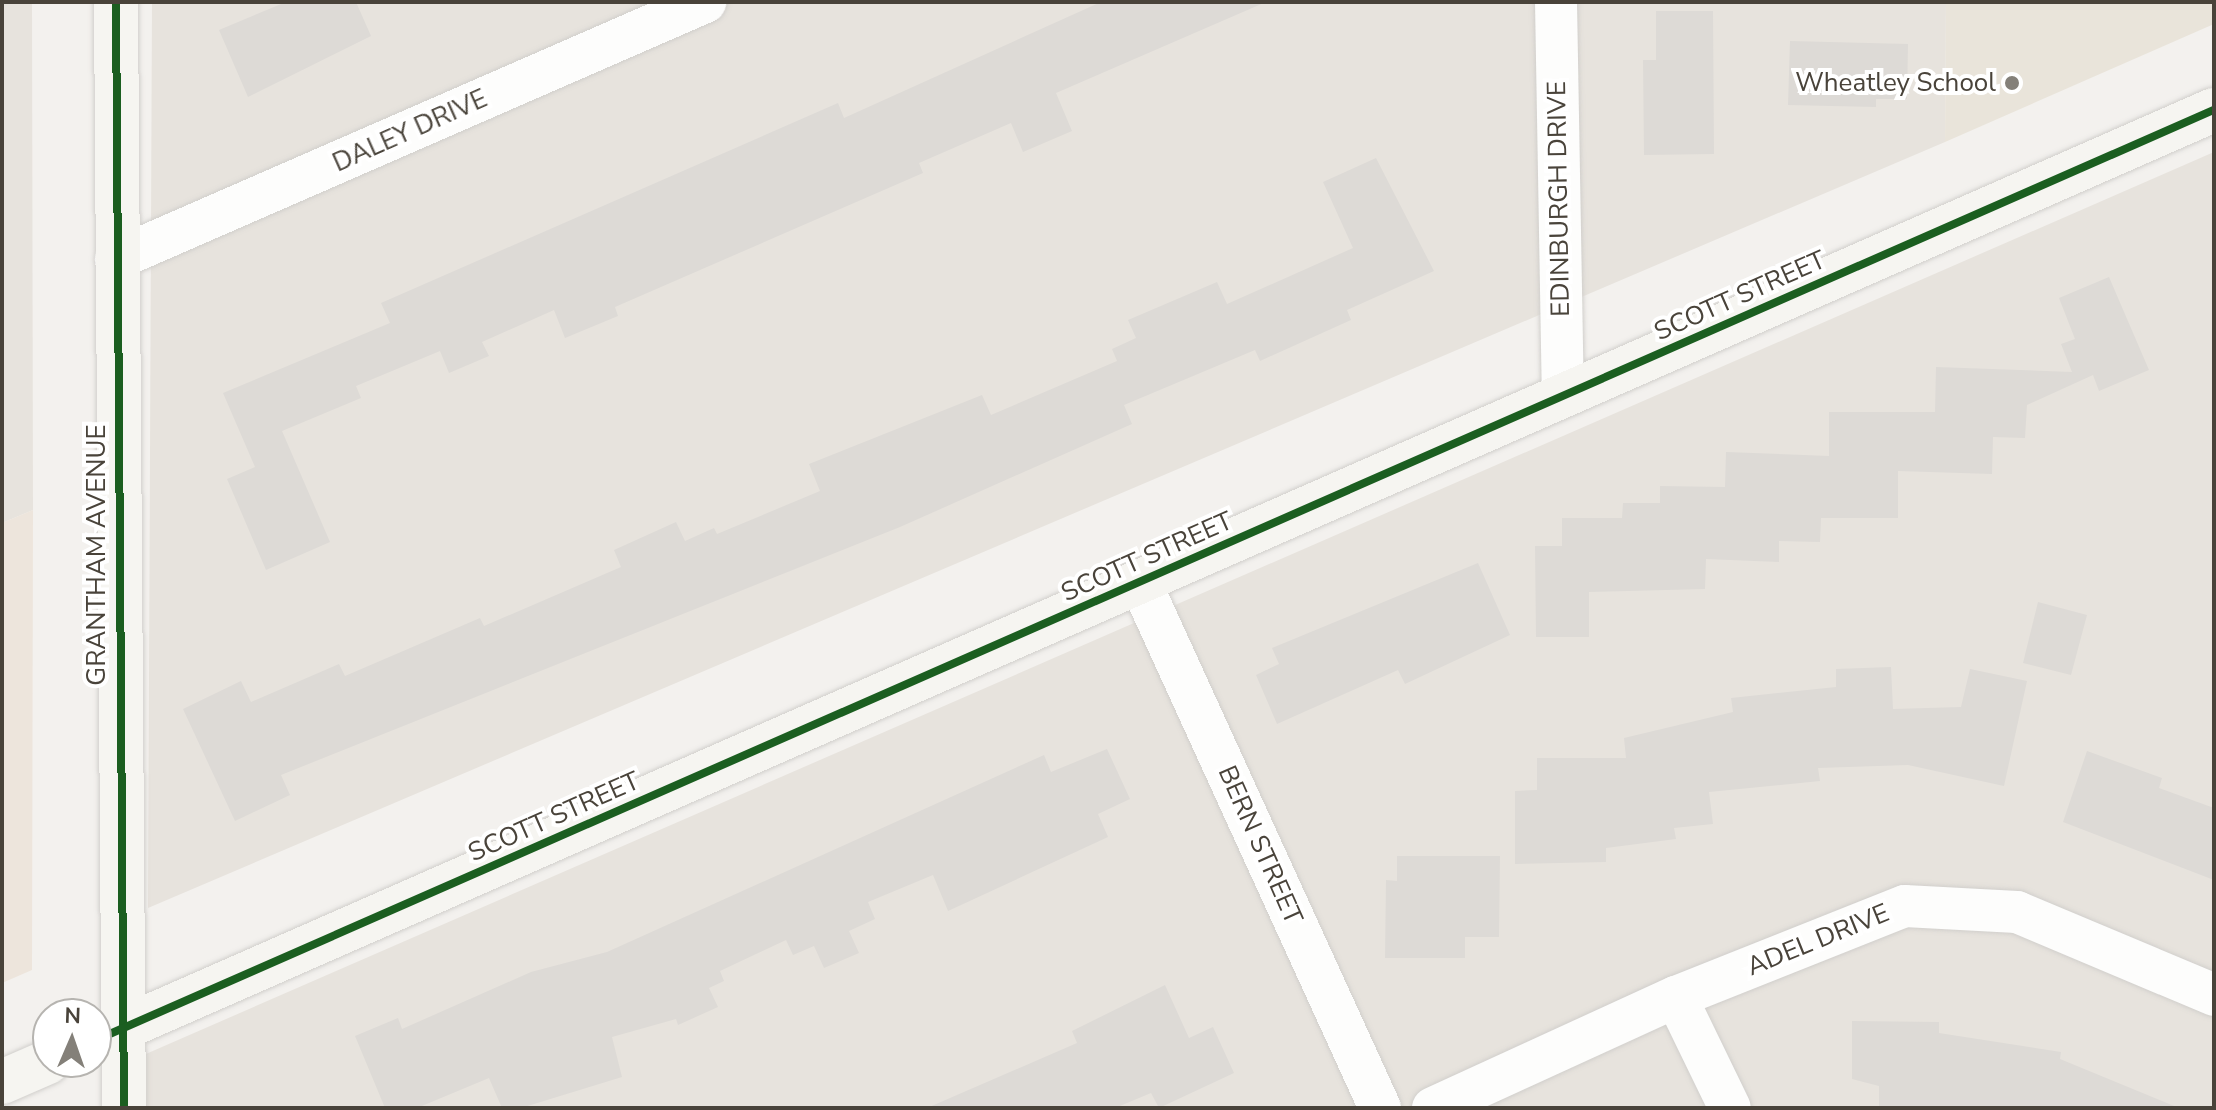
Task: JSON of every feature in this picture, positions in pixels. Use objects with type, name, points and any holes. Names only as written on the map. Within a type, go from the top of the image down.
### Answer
[{"type":"main road","name":"GRANTHAM AVENUE","points":[[110,998],[116,2]]},
{"type":"main road","name":"SCOTT STREET","points":[[112,1033],[2214,110]]},
{"type":"main road","name":"GRANTHAM AVENUE","points":[[112,1045],[124,1108]]},
{"type":"main road","points":[[2,1082],[32,1069]]},
{"type":"street","name":"DALEY DRIVE","points":[[116,259],[705,2]]},
{"type":"street","name":"EDINBURGH DRIVE","points":[[1556,2],[1563,396]]},
{"type":"street","name":"BERN STREET","points":[[1140,582],[1380,1108]]},
{"type":"street","name":"ADEL DRIVE","points":[[1433,1108],[1676,997],[1905,906],[2017,912],[2214,995]]},
{"type":"street","points":[[1676,997],[1730,1108]]},
{"type":"shaded area","points":[[2,2],[32,2],[33,510],[2,523]]},
{"type":"shaded area","points":[[152,2],[1946,2],[1945,142],[148,908]]},
{"type":"shaded area","name":"Wheatley School","points":[[1946,2],[2214,2],[2214,24],[1945,142]]},
{"type":"shaded area","points":[[2214,152],[2214,1108],[139,1108],[139,1057]]},
{"type":"shaded area","points":[[33,510],[32,970],[2,983],[2,523]]},
{"type":"building","points":[[286,2],[356,2],[371,36],[248,97],[219,30]]},
{"type":"building","points":[[1101,2],[1266,2],[1056,93],[1072,131],[1023,152],[1011,123],[919,163],[923,173],[615,307],[618,316],[565,338],[554,310],[482,342],[489,356],[449,373],[440,351],[356,386],[361,398],[282,431],[330,542],[266,570],[227,479],[255,467],[223,393],[390,323],[381,303],[838,103],[844,118]]},
{"type":"building","points":[[1656,11],[1713,11],[1714,154],[1644,155],[1643,60],[1656,60]]},
{"type":"building","points":[[1790,41],[1908,44],[1907,99],[1876,99],[1876,107],[1788,105]]},
{"type":"building","points":[[1376,158],[1434,271],[1347,310],[1351,320],[1260,361],[1255,350],[1124,405],[1132,424],[900,527],[281,775],[290,795],[235,821],[183,709],[241,681],[251,702],[339,664],[345,676],[480,618],[484,626],[621,567],[614,550],[676,522],[685,541],[714,528],[717,534],[820,491],[809,464],[982,395],[991,415],[1117,361],[1112,349],[1136,338],[1128,320],[1217,282],[1227,304],[1353,248],[1323,182]]},
{"type":"building","points":[[2109,277],[2149,370],[2099,391],[2093,375],[2027,405],[2025,438],[1993,437],[1992,474],[1898,471],[1898,518],[1821,518],[1820,542],[1779,541],[1779,562],[1706,559],[1705,589],[1589,592],[1589,637],[1536,637],[1535,546],[1562,546],[1562,518],[1622,518],[1623,503],[1660,503],[1660,486],[1725,487],[1726,452],[1829,456],[1829,412],[1935,412],[1936,367],[2072,372],[2061,344],[2075,339],[2059,298]]},
{"type":"building","points":[[1478,563],[1510,635],[1405,684],[1398,670],[1277,724],[1256,675],[1279,664],[1272,648]]},
{"type":"building","points":[[2038,602],[2087,615],[2071,675],[2023,663]]},
{"type":"building","points":[[1891,667],[1893,709],[1961,707],[1970,669],[2027,681],[2004,786],[1908,765],[1818,768],[1820,781],[1709,792],[1713,824],[1674,828],[1676,839],[1606,848],[1606,862],[1515,864],[1515,791],[1537,790],[1537,758],[1626,758],[1624,738],[1733,712],[1731,698],[1836,687],[1836,669]]},
{"type":"building","points":[[1107,749],[1130,799],[1098,814],[1108,837],[948,911],[933,875],[868,902],[875,919],[849,931],[859,953],[824,968],[814,946],[793,955],[786,940],[720,971],[724,981],[709,988],[718,1007],[678,1025],[676,1019],[612,1037],[622,1077],[521,1108],[502,1108],[489,1078],[417,1108],[385,1108],[355,1036],[398,1018],[402,1029],[531,972],[607,952],[1044,755],[1051,772]]},
{"type":"building","points":[[2087,751],[2162,778],[2159,788],[2214,808],[2214,880],[2063,822]]},
{"type":"building","points":[[1397,856],[1500,856],[1499,937],[1465,937],[1465,958],[1385,958],[1386,880],[1397,881]]},
{"type":"building","points":[[1165,985],[1189,1038],[1213,1027],[1234,1073],[1159,1108],[1151,1093],[1115,1108],[927,1108],[1077,1043],[1072,1031]]},
{"type":"building","points":[[1852,1021],[1939,1022],[1939,1033],[2061,1052],[2060,1059],[2179,1108],[1879,1108],[1879,1086],[1852,1079]]},
{"type":"cycle path","points":[[116,2],[124,1108]]},
{"type":"cycle path","points":[[112,1033],[2214,110]]},
{"type":"place","name":"Wheatley School","points":[[2012,83]]}]
